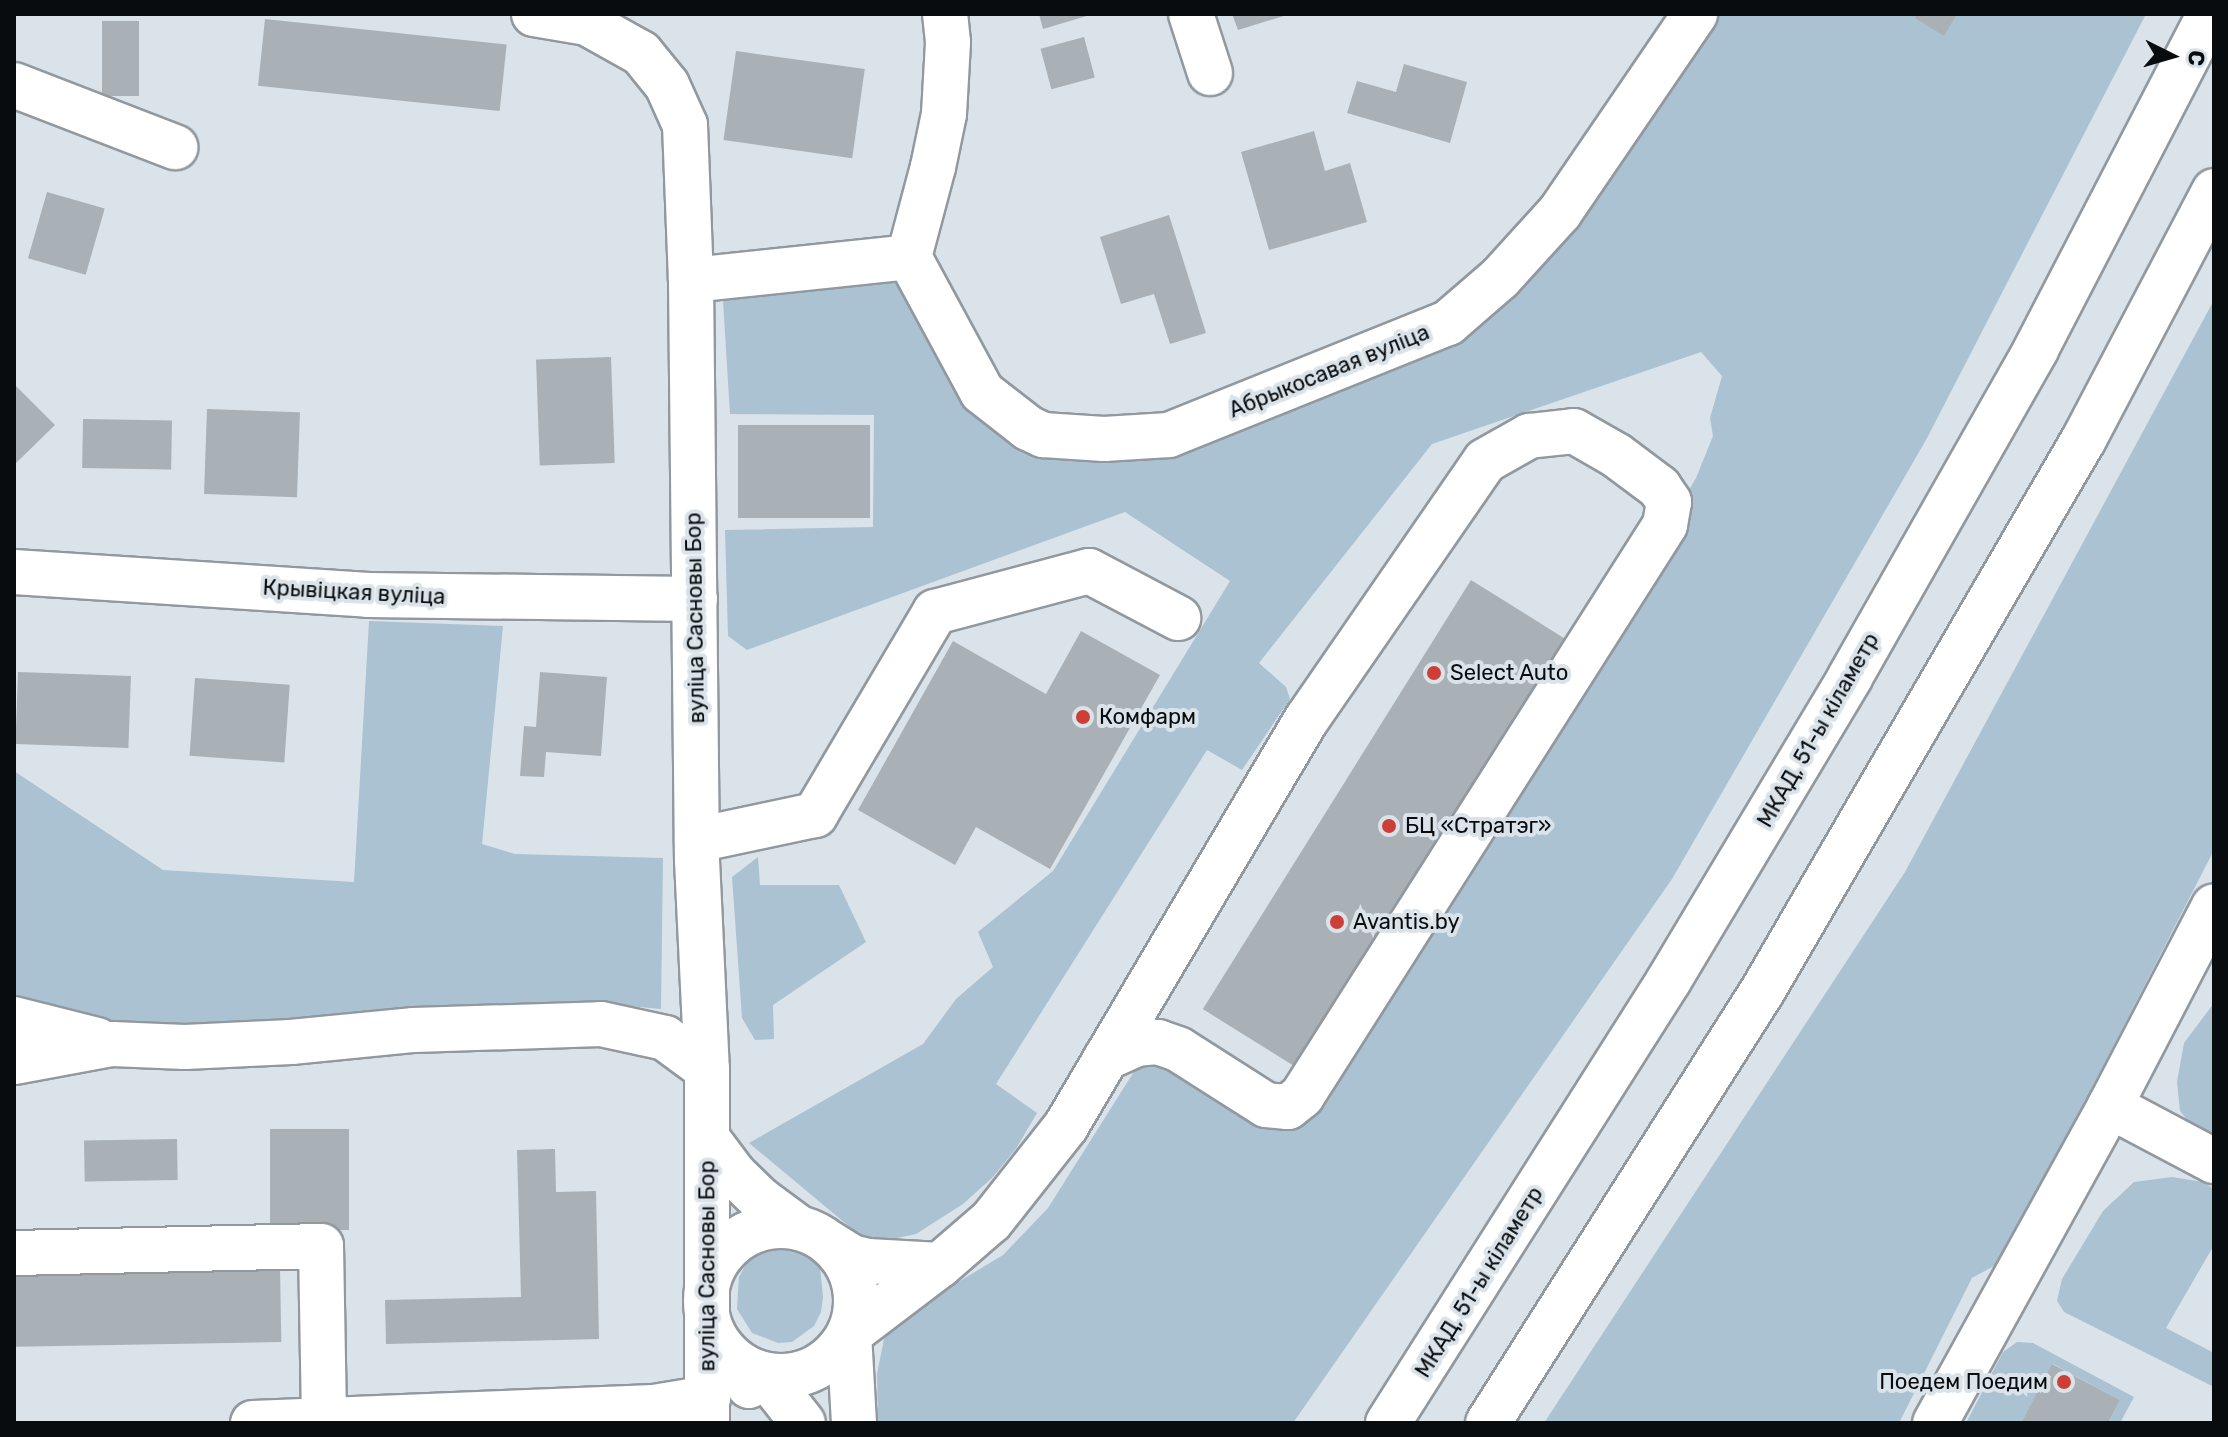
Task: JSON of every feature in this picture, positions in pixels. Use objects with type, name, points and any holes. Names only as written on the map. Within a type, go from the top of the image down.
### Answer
[{"type":"main road","name":"вуліца Сасновы Бор","points":[[534,14],[587,23],[641,53],[667,85],[685,125],[691,280],[697,840],[707,1069],[706,1301],[712,1415]]},
{"type":"main road","points":[[691,280],[909,257],[944,114],[948,42],[945,14]]},
{"type":"main road","points":[[1191,14],[1210,73]]},
{"type":"main road","name":"МКАД, 51-ы кіламетр","points":[[1388,1423],[1669,980],[1850,677],[2036,349],[2210,14]]},
{"type":"main road","name":"Абрыкосавая вуліца","points":[[909,257],[982,392],[1028,428],[1043,435],[1104,439],[1169,435],[1448,323],[1500,278],[1560,212],[1690,16]]},
{"type":"main road","points":[[14,85],[175,147]]},
{"type":"main road","points":[[1488,1423],[1763,990],[2084,439],[2214,191]]},
{"type":"main road","points":[[2171,274],[2214,228]]},
{"type":"main road","points":[[854,1423],[849,1334],[856,1310],[855,1285],[845,1262],[814,1236],[776,1226],[754,1231],[735,1242],[720,1259],[710,1279],[706,1301],[710,1326],[722,1348],[741,1365],[765,1375],[789,1376],[814,1369],[834,1355],[849,1334],[940,1265],[991,1221],[1066,1126],[1106,1058],[1307,719],[1485,461],[1529,436],[1574,431],[1616,455],[1659,487],[1669,502],[1665,525],[1302,1096],[1288,1107],[1266,1105],[1178,1049],[1158,1042],[1137,1044],[1106,1058]]},
{"type":"main road","points":[[697,840],[815,815],[935,612],[1089,571],[1178,618]]},
{"type":"main road","name":"Крывіцкая вуліца","points":[[14,572],[368,595],[695,599]]},
{"type":"main road","points":[[1935,1423],[2110,1106],[2214,906]]},
{"type":"main road","points":[[14,1019],[112,1044]]},
{"type":"main road","points":[[14,1062],[112,1044],[201,1046],[291,1042],[414,1030],[601,1024],[665,1038],[707,1069]]},
{"type":"main road","points":[[2110,1106],[2214,1161]]},
{"type":"main road","points":[[707,1138],[734,1174],[761,1200],[851,1257],[868,1261],[940,1265]]},
{"type":"main road","points":[[14,1253],[321,1246],[324,1420]]},
{"type":"main road","points":[[253,1423],[562,1417],[654,1407],[712,1415],[765,1375]]},
{"type":"main road","points":[[765,1375],[803,1423]]},
{"type":"shaded area","points":[[1711,14],[2146,14],[1926,440],[1672,879],[1293,1423],[878,1423],[877,1374],[884,1339],[905,1314],[1003,1255],[1048,1208],[1135,1070],[1152,1061],[1297,1117],[1325,1106],[1696,478],[1713,436],[1710,418],[1722,376],[1701,352],[1432,444],[1259,663],[1286,687],[1290,699],[1242,770],[1207,750],[996,1084],[1037,1113],[1017,1147],[993,1177],[963,1204],[916,1234],[887,1240],[863,1238],[749,1143],[923,1044],[956,999],[993,967],[978,932],[1053,871],[1230,581],[1125,512],[747,650],[728,636],[725,530],[873,527],[874,415],[730,414],[723,301],[902,271],[1049,456],[1453,341]]},
{"type":"shaded area","points":[[2214,300],[2214,850],[2003,1261],[1972,1278],[1899,1423],[1544,1423],[1905,872]]},
{"type":"shaded area","points":[[369,621],[503,626],[482,844],[515,854],[663,858],[661,1009],[597,1003],[292,1024],[115,1026],[14,997],[14,771],[163,870],[354,882]]},
{"type":"shaded area","points":[[758,857],[760,885],[839,885],[866,942],[773,1005],[774,1039],[755,1040],[742,1018],[732,877]]},
{"type":"shaded area","points":[[2214,1003],[2214,1138],[2194,1128],[2180,1111],[2177,1082],[2184,1043]]},
{"type":"shaded area","points":[[2172,1177],[2203,1182],[2214,1189],[2214,1245],[2166,1328],[2214,1353],[2214,1387],[2064,1312],[2057,1301],[2062,1279],[2103,1211],[2134,1182]]},
{"type":"shaded area","points":[[778,1245],[798,1247],[820,1267],[821,1312],[814,1326],[792,1342],[778,1343],[752,1333],[737,1309],[739,1277],[746,1264],[761,1250]]},
{"type":"shaded area","points":[[2017,1342],[2033,1343],[2134,1397],[2120,1423],[2108,1423],[2120,1400],[2053,1364],[2021,1423],[1966,1423],[2003,1352]]},
{"type":"building","points":[[1039,14],[1090,14],[1090,15],[1043,29]]},
{"type":"building","points":[[1232,14],[1287,14],[1287,15],[1238,30]]},
{"type":"building","points":[[1917,14],[1957,14],[1944,36],[1915,18]]},
{"type":"building","points":[[265,19],[507,44],[500,111],[258,86]]},
{"type":"building","points":[[102,21],[139,21],[139,96],[102,96]]},
{"type":"building","points":[[1084,37],[1095,78],[1051,89],[1041,49]]},
{"type":"building","points":[[736,51],[865,69],[852,158],[723,140]]},
{"type":"building","points":[[1404,64],[1467,82],[1450,143],[1347,113],[1357,81],[1396,92]]},
{"type":"building","points":[[1314,131],[1325,171],[1350,163],[1367,222],[1269,250],[1241,152]]},
{"type":"building","points":[[47,192],[105,209],[86,275],[28,258]]},
{"type":"building","points":[[1169,215],[1206,333],[1170,344],[1154,294],[1121,304],[1100,237]]},
{"type":"building","points":[[611,357],[615,463],[540,466],[536,360]]},
{"type":"building","points":[[14,384],[55,425],[14,465]]},
{"type":"building","points":[[207,409],[300,412],[297,497],[204,494]]},
{"type":"building","points":[[83,419],[172,421],[171,470],[82,468]]},
{"type":"building","points":[[738,425],[870,425],[870,518],[738,518]]},
{"type":"building","name":"БЦ «Стратэг»","points":[[1471,580],[1569,641],[1301,1071],[1203,1009]]},
{"type":"building","points":[[1081,631],[1160,675],[1050,869],[976,827],[955,865],[858,810],[953,641],[1046,694]]},
{"type":"building","points":[[18,672],[131,676],[128,748],[15,744]]},
{"type":"building","points":[[540,672],[607,677],[601,756],[546,752],[544,777],[520,776],[524,726],[536,727]]},
{"type":"building","points":[[195,678],[290,685],[284,762],[190,756]]},
{"type":"building","points":[[270,1129],[349,1129],[349,1230],[270,1230]]},
{"type":"building","points":[[177,1139],[178,1180],[85,1182],[84,1141]]},
{"type":"building","points":[[555,1149],[556,1192],[596,1191],[599,1339],[386,1344],[385,1300],[521,1297],[517,1150]]},
{"type":"building","points":[[280,1267],[281,1342],[15,1347],[14,1272]]},
{"type":"building","name":"Поедем Поедим","points":[[2052,1364],[2120,1400],[2108,1423],[2021,1423]]},
{"type":"place","name":"Select Auto","points":[[1434,673]]},
{"type":"place","name":"Комфарм","points":[[1083,717]]},
{"type":"place","name":"БЦ «Стратэг»","points":[[1389,826]]},
{"type":"place","name":"Avantis.by","points":[[1337,922]]},
{"type":"place","name":"Поедем Поедим","points":[[2064,1382]]}]
